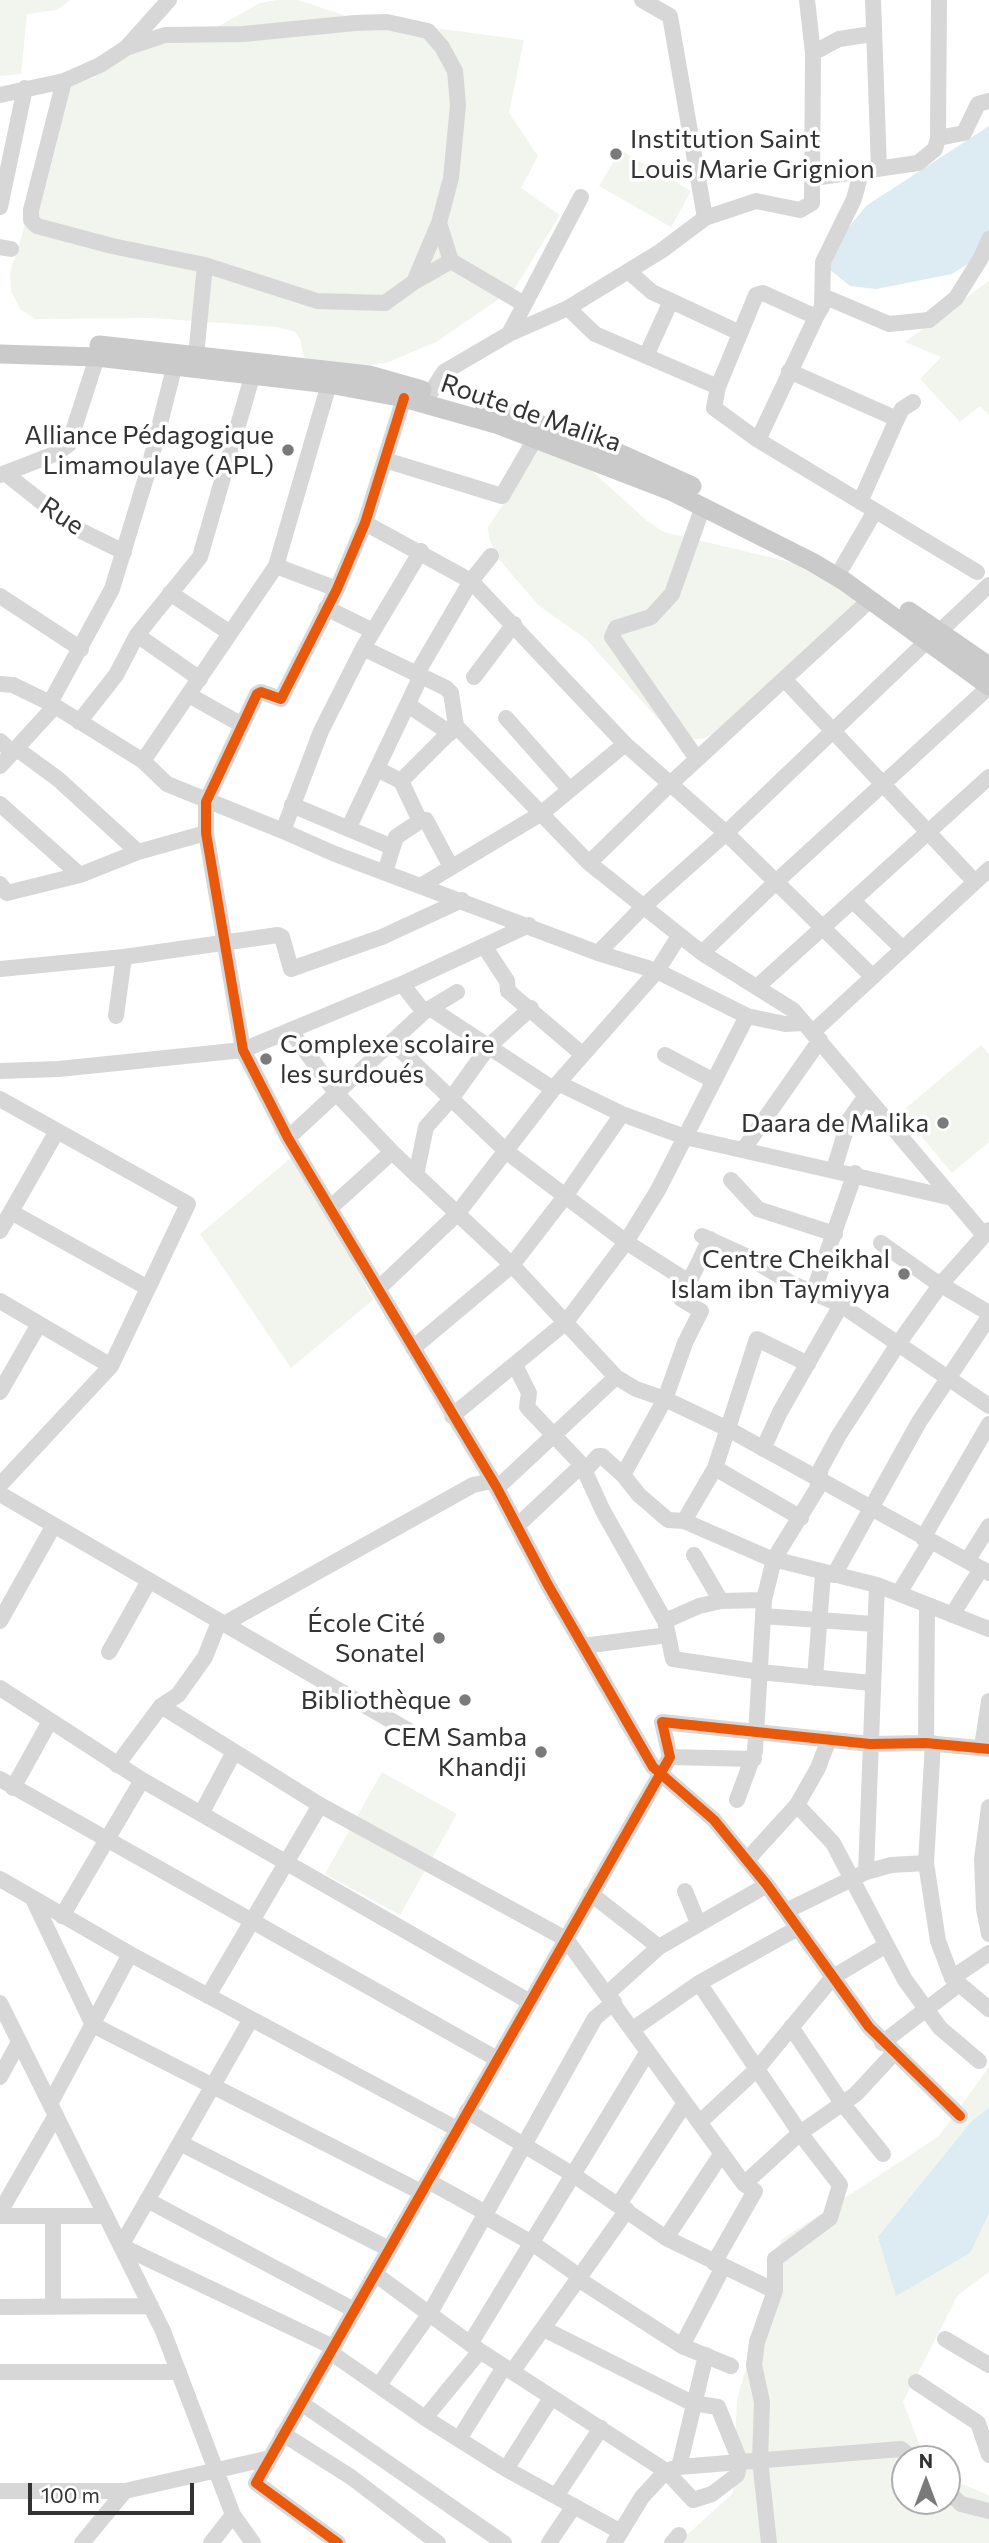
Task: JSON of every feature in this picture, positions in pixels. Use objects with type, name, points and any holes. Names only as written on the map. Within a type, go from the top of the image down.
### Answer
[{"type":"main road","name":"Route de Malika","points":[[0,341],[98,345],[369,375],[592,441],[714,496],[843,566],[933,636],[989,687]]},
{"type":"main road","name":"Route de Malika","points":[[0,354],[97,357],[329,384],[404,398],[496,424],[703,506],[812,562],[870,600],[989,666]]},
{"type":"street","points":[[152,0],[158,16]]},
{"type":"street","points":[[127,48],[158,16],[169,0]]},
{"type":"street","points":[[642,0],[670,16],[705,218]]},
{"type":"street","points":[[431,392],[444,372],[509,334],[568,308],[705,218],[756,201],[800,210],[812,203],[813,53],[807,0]]},
{"type":"street","points":[[873,0],[872,34],[879,169]]},
{"type":"street","points":[[814,178],[918,163],[935,149],[938,138],[939,0]]},
{"type":"street","points":[[0,95],[64,81],[100,65],[127,48],[165,35],[243,34],[387,22],[428,31],[442,47],[455,71],[458,106],[451,178],[439,223],[414,282]]},
{"type":"street","points":[[813,53],[839,38],[872,34]]},
{"type":"street","points":[[64,81],[31,210],[32,220],[52,231],[205,265],[317,301],[385,303],[414,282],[451,261]]},
{"type":"street","points":[[0,207],[25,88]]},
{"type":"street","points":[[938,138],[964,133],[978,104],[989,101]]},
{"type":"street","points":[[758,440],[816,317],[823,296],[820,284],[823,262],[854,200],[859,180],[857,173]]},
{"type":"street","points":[[509,334],[581,197]]},
{"type":"street","points":[[439,223],[451,261],[524,304]]},
{"type":"street","points":[[823,296],[889,324],[929,320],[956,298],[981,258],[989,239]]},
{"type":"street","points":[[196,356],[205,265]]},
{"type":"street","points":[[628,271],[652,292],[740,332]]},
{"type":"street","points":[[816,317],[759,294],[718,387],[714,408],[758,440],[875,511],[916,532],[977,572]]},
{"type":"street","points":[[646,356],[671,301]]},
{"type":"street","points":[[568,308],[595,334],[718,387]]},
{"type":"street","points":[[3,475],[57,453],[69,444],[97,357]]},
{"type":"street","points":[[0,766],[52,704],[106,605],[124,552],[174,368]]},
{"type":"street","points":[[789,371],[897,419]]},
{"type":"street","points":[[79,722],[116,676],[137,635],[200,557],[252,377]]},
{"type":"street","points":[[143,761],[276,566],[329,384]]},
{"type":"street","points":[[404,398],[365,523],[337,589],[281,699],[259,692],[206,802],[206,833],[243,1050],[288,1138],[495,1484],[583,1646],[653,1767],[706,1812],[767,1885],[888,2048],[960,2116]]},
{"type":"street","points":[[860,502],[902,409],[913,402]]},
{"type":"street","points":[[385,460],[502,496],[535,439]]},
{"type":"street","name":"Rue","points":[[3,475],[73,527],[124,552]]},
{"type":"street","points":[[697,759],[612,637],[616,628],[651,617],[672,594],[703,506]]},
{"type":"street","points":[[843,566],[875,511]]},
{"type":"street","points":[[365,523],[421,551],[471,582],[514,624],[625,744],[777,881],[873,977]]},
{"type":"street","points":[[283,831],[311,752],[363,648],[421,551]]},
{"type":"street","points":[[348,829],[408,705],[419,676],[471,582],[491,556]]},
{"type":"street","points":[[276,566],[337,589]]},
{"type":"street","points":[[598,953],[643,907],[726,834],[989,585]]},
{"type":"street","points":[[170,593],[230,633]]},
{"type":"street","points":[[0,596],[81,649]]},
{"type":"street","points":[[589,863],[669,785],[870,600]]},
{"type":"street","points":[[326,608],[373,631]]},
{"type":"street","points":[[474,677],[514,624]]},
{"type":"street","points":[[137,635],[200,679]]},
{"type":"street","points":[[363,648],[440,684],[451,693],[453,729],[401,782]]},
{"type":"street","points":[[785,680],[975,882]]},
{"type":"street","points":[[0,684],[13,685],[52,704],[143,761],[167,784],[206,802],[598,953],[657,971],[747,1016],[812,1032]]},
{"type":"street","points":[[702,953],[881,784],[989,687]]},
{"type":"street","points":[[188,695],[243,725]]},
{"type":"street","points":[[408,705],[453,729],[542,813],[589,863],[643,907],[702,953],[793,1010],[948,1196],[987,1233],[941,1284],[898,1344],[839,1435],[825,1460],[819,1480],[801,1518],[774,1559],[763,1608],[754,1759],[737,1800]]},
{"type":"street","points":[[506,718],[570,790]]},
{"type":"street","points":[[0,741],[58,779],[138,852]]},
{"type":"street","points":[[422,885],[542,813],[625,744]]},
{"type":"street","points":[[377,769],[401,782],[420,821]]},
{"type":"street","points":[[757,987],[989,777]]},
{"type":"street","points":[[0,804],[80,875]]},
{"type":"street","points":[[292,805],[392,848]]},
{"type":"street","points":[[385,872],[400,832],[426,820],[451,867]]},
{"type":"street","points":[[2,890],[80,875],[138,852],[206,833]]},
{"type":"street","points":[[743,1150],[812,1032],[989,869]]},
{"type":"street","points":[[0,969],[124,957],[278,935],[282,937],[288,966],[296,968],[382,937],[462,900]]},
{"type":"street","points":[[853,901],[903,949]]},
{"type":"street","points":[[0,1071],[59,1069],[243,1050],[402,984],[528,925]]},
{"type":"street","points":[[377,1289],[457,1214],[507,1153],[555,1086],[657,971],[680,936]]},
{"type":"street","points":[[484,946],[507,981],[508,991],[582,1054]]},
{"type":"street","points":[[116,1016],[124,957]]},
{"type":"street","points":[[402,984],[427,1010],[555,1086],[622,1114],[685,1137],[948,1196]]},
{"type":"street","points":[[288,1138],[427,1010],[457,992]]},
{"type":"street","points":[[416,1175],[426,1127],[451,1099],[489,1046],[531,1008]]},
{"type":"street","points":[[453,1416],[566,1322],[626,1242],[658,1190],[747,1016]]},
{"type":"street","points":[[290,1030],[337,1094],[392,1152],[512,1265],[616,1377],[636,1389],[665,1399],[729,1429],[979,1568]]},
{"type":"street","points":[[393,1043],[507,1153],[626,1242],[689,1282]]},
{"type":"street","points":[[665,1055],[714,1081]]},
{"type":"street","points":[[834,1169],[849,1120],[865,1097]]},
{"type":"street","points":[[0,1099],[188,1205],[111,1366],[0,1485]]},
{"type":"street","points":[[413,1348],[512,1265],[566,1195],[622,1114]]},
{"type":"street","points":[[0,1231],[57,1131]]},
{"type":"street","points":[[330,1208],[392,1152]]},
{"type":"street","points":[[813,1293],[855,1173]]},
{"type":"street","points":[[732,1180],[758,1209],[835,1234]]},
{"type":"street","points":[[11,1212],[148,1288]]},
{"type":"street","points":[[623,1475],[665,1399],[685,1343],[701,1311],[681,1299],[706,1238],[813,1293],[841,1304],[947,1380],[989,1406]]},
{"type":"street","points":[[815,1678],[819,1621],[829,1575],[861,1529],[869,1508],[989,1315],[881,1243]]},
{"type":"street","points":[[0,1301],[111,1366]]},
{"type":"street","points":[[763,1449],[780,1412],[841,1304]]},
{"type":"street","points":[[0,1392],[39,1324]]},
{"type":"street","points":[[684,1521],[715,1468],[757,1339],[808,1364]]},
{"type":"street","points":[[514,1365],[529,1393],[527,1407],[583,1469],[666,1628],[673,1659],[760,1672],[871,1683]]},
{"type":"street","points":[[117,1765],[160,1706],[178,1695],[205,1657],[222,1623],[473,1485],[495,1484],[616,1377]]},
{"type":"street","points":[[899,1593],[989,1424]]},
{"type":"street","points":[[517,1526],[600,1455],[668,1520],[684,1521],[774,1559],[877,1585],[989,1629]]},
{"type":"street","points":[[715,1468],[801,1518]]},
{"type":"street","points":[[0,1494],[423,1739]]},
{"type":"street","points":[[0,1621],[54,1525]]},
{"type":"street","points":[[952,1615],[979,1568],[989,1526]]},
{"type":"street","points":[[694,1555],[721,1601]]},
{"type":"street","points":[[109,1651],[149,1581]]},
{"type":"street","points":[[858,1875],[870,1744],[877,1585]]},
{"type":"street","points":[[583,1646],[666,1628],[698,1606],[721,1601],[819,1621],[874,1625]]},
{"type":"street","points":[[928,1605],[926,1863],[938,1941],[955,1981],[989,2009]]},
{"type":"street","points":[[0,1688],[142,1780],[530,2002]]},
{"type":"street","points":[[338,2543],[256,2483],[670,1757],[662,1722],[870,1744],[929,1743],[986,1748],[989,1701]]},
{"type":"street","points":[[160,1706],[320,1805],[566,1938],[744,2184],[754,2190],[754,2198],[719,2265],[682,2346]]},
{"type":"street","points":[[50,1721],[7,1783],[497,2059]]},
{"type":"street","points":[[747,1860],[797,1805],[818,1768],[829,1740]]},
{"type":"street","points":[[201,1814],[234,1752]]},
{"type":"street","points":[[670,1757],[754,1759]]},
{"type":"street","points":[[62,1916],[142,1780]]},
{"type":"street","points":[[208,1996],[320,1805]]},
{"type":"street","points":[[797,1805],[826,1833],[858,1875],[885,1946],[927,2011],[940,2028],[979,2060]]},
{"type":"street","points":[[989,1807],[982,1859],[984,1909],[989,1934]]},
{"type":"street","points":[[786,1911],[858,1875],[891,1865],[926,1863]]},
{"type":"street","points":[[0,1879],[130,1954],[457,2129]]},
{"type":"street","points":[[379,2385],[429,2313],[595,2018],[659,1947],[767,1885]]},
{"type":"street","points":[[685,1891],[698,1923]]},
{"type":"street","points":[[591,1894],[659,1947]]},
{"type":"street","points":[[34,1900],[93,2025],[213,2086],[485,2214],[533,2243],[578,2278],[682,2346],[732,2365]]},
{"type":"street","points":[[633,2029],[699,1983],[798,1928]]},
{"type":"street","points":[[701,2122],[758,2069],[833,1977],[885,1946]]},
{"type":"street","points":[[744,2184],[800,2133],[873,2078],[888,2048],[955,1981],[989,1953]]},
{"type":"street","points":[[106,2216],[0,2214],[130,1954]]},
{"type":"street","points":[[699,1983],[800,2133],[840,2185],[830,2218],[775,2259],[775,2291],[757,2342],[754,2365],[762,2402],[760,2460],[772,2541]]},
{"type":"street","points":[[0,2003],[151,2306],[233,2515],[253,2543]]},
{"type":"street","points":[[121,2246],[251,2019]]},
{"type":"street","points":[[791,2027],[842,2103],[883,2154]]},
{"type":"street","points":[[0,2077],[19,2042]]},
{"type":"street","points":[[425,2418],[475,2348],[572,2174],[647,2053]]},
{"type":"street","points":[[459,2440],[508,2369],[544,2329],[623,2207],[685,2103]]},
{"type":"street","points":[[467,2111],[572,2174],[666,2238],[775,2291]]},
{"type":"street","points":[[180,2143],[389,2249]]},
{"type":"street","points":[[666,2238],[722,2153]]},
{"type":"street","points":[[148,2200],[354,2310]]},
{"type":"street","points":[[53,2307],[54,2216]]},
{"type":"street","points":[[121,2246],[332,2349],[425,2418],[506,2469],[573,2506],[618,2538],[642,2497],[673,2469],[706,2355]]},
{"type":"street","points":[[375,2274],[475,2348],[551,2398],[673,2469],[694,2500],[712,2494],[737,2475],[740,2461],[718,2407],[692,2403],[544,2329]]},
{"type":"street","points":[[0,2307],[151,2306]]},
{"type":"street","points":[[944,2339],[989,2365]]},
{"type":"street","points":[[0,2372],[179,2372]]},
{"type":"street","points":[[916,2382],[978,2423],[989,2455]]},
{"type":"street","points":[[506,2469],[551,2398]]},
{"type":"street","points":[[301,2403],[504,2543]]},
{"type":"street","points":[[556,2496],[601,2428]]},
{"type":"street","points":[[283,2434],[351,2477],[438,2543]]},
{"type":"street","points":[[673,2469],[891,2450]]},
{"type":"street","points":[[0,2491],[125,2491],[270,2458]]},
{"type":"street","points":[[696,2466],[712,2494]]},
{"type":"street","points":[[82,2543],[125,2491]]},
{"type":"street","points":[[961,2504],[989,2511]]},
{"type":"street","points":[[549,2543],[573,2506]]},
{"type":"street","points":[[211,2543],[233,2515]]},
{"type":"shaded area","points":[[0,0],[70,0],[57,10],[27,14],[21,74],[0,76]]},
{"type":"shaded area","points":[[298,0],[346,16],[524,40],[509,113],[538,156],[521,188],[560,215],[515,288],[436,342],[389,362],[366,366],[311,361],[304,357],[300,339],[295,332],[277,327],[153,318],[35,319],[20,309],[11,291],[10,272],[22,235],[55,90],[95,77],[130,50],[212,30],[260,3]]},
{"type":"shaded area","points":[[989,126],[989,239],[974,260],[952,274],[876,289],[850,286],[829,269],[828,253],[866,206]]},
{"type":"shaded area","points":[[620,150],[691,191],[671,227],[599,186]]},
{"type":"shaded area","points":[[989,281],[989,415],[980,406],[960,422],[920,379],[941,357],[905,342]]},
{"type":"shaded area","points":[[532,447],[591,470],[647,521],[664,532],[794,563],[824,577],[859,603],[718,732],[701,739],[688,739],[677,734],[655,716],[586,639],[538,605],[498,558],[489,538],[488,527],[505,502]]},
{"type":"shaded area","points":[[981,1045],[989,1054],[989,1142],[952,1173],[901,1112]]},
{"type":"shaded area","points":[[292,1157],[334,1225],[373,1300],[291,1368],[200,1234]]},
{"type":"shaded area","points":[[382,1772],[457,1814],[400,1915],[325,1874]]},
{"type":"shaded area","points":[[989,2067],[989,2272],[958,2295],[903,2402],[920,2445],[891,2445],[891,2515],[961,2515],[961,2484],[989,2495],[989,2543],[678,2543],[733,2493],[737,2400],[781,2240],[939,2136]]},
{"type":"shaded area","points":[[989,2108],[989,2213],[970,2253],[896,2296],[878,2237],[972,2121]]},
{"type":"cycle path","points":[[404,398],[365,523],[337,589],[281,699],[261,692],[257,694],[206,802],[206,833],[243,1050],[288,1138],[497,1488],[548,1585],[653,1767],[714,1820],[767,1885],[869,2027],[960,2116]]},
{"type":"cycle path","points":[[338,2543],[256,2483],[670,1757],[662,1722],[870,1744],[926,1743],[989,1749]]},
{"type":"place","name":"Institution Saint Louis Marie Grignion","points":[[616,154]]},
{"type":"place","name":"Alliance Pédagogique Limamoulaye (APL)","points":[[288,450]]},
{"type":"place","name":"Complexe scolaire les surdoués","points":[[266,1059]]},
{"type":"place","name":"Daara de Malika","points":[[943,1123]]},
{"type":"place","name":"Centre Cheikhal Islam ibn Taymiyya","points":[[904,1274]]},
{"type":"place","name":"École Cité Sonatel","points":[[439,1638]]},
{"type":"place","name":"Bibliothèque","points":[[465,1700]]},
{"type":"place","name":"CEM Samba Khandji","points":[[541,1752]]}]
